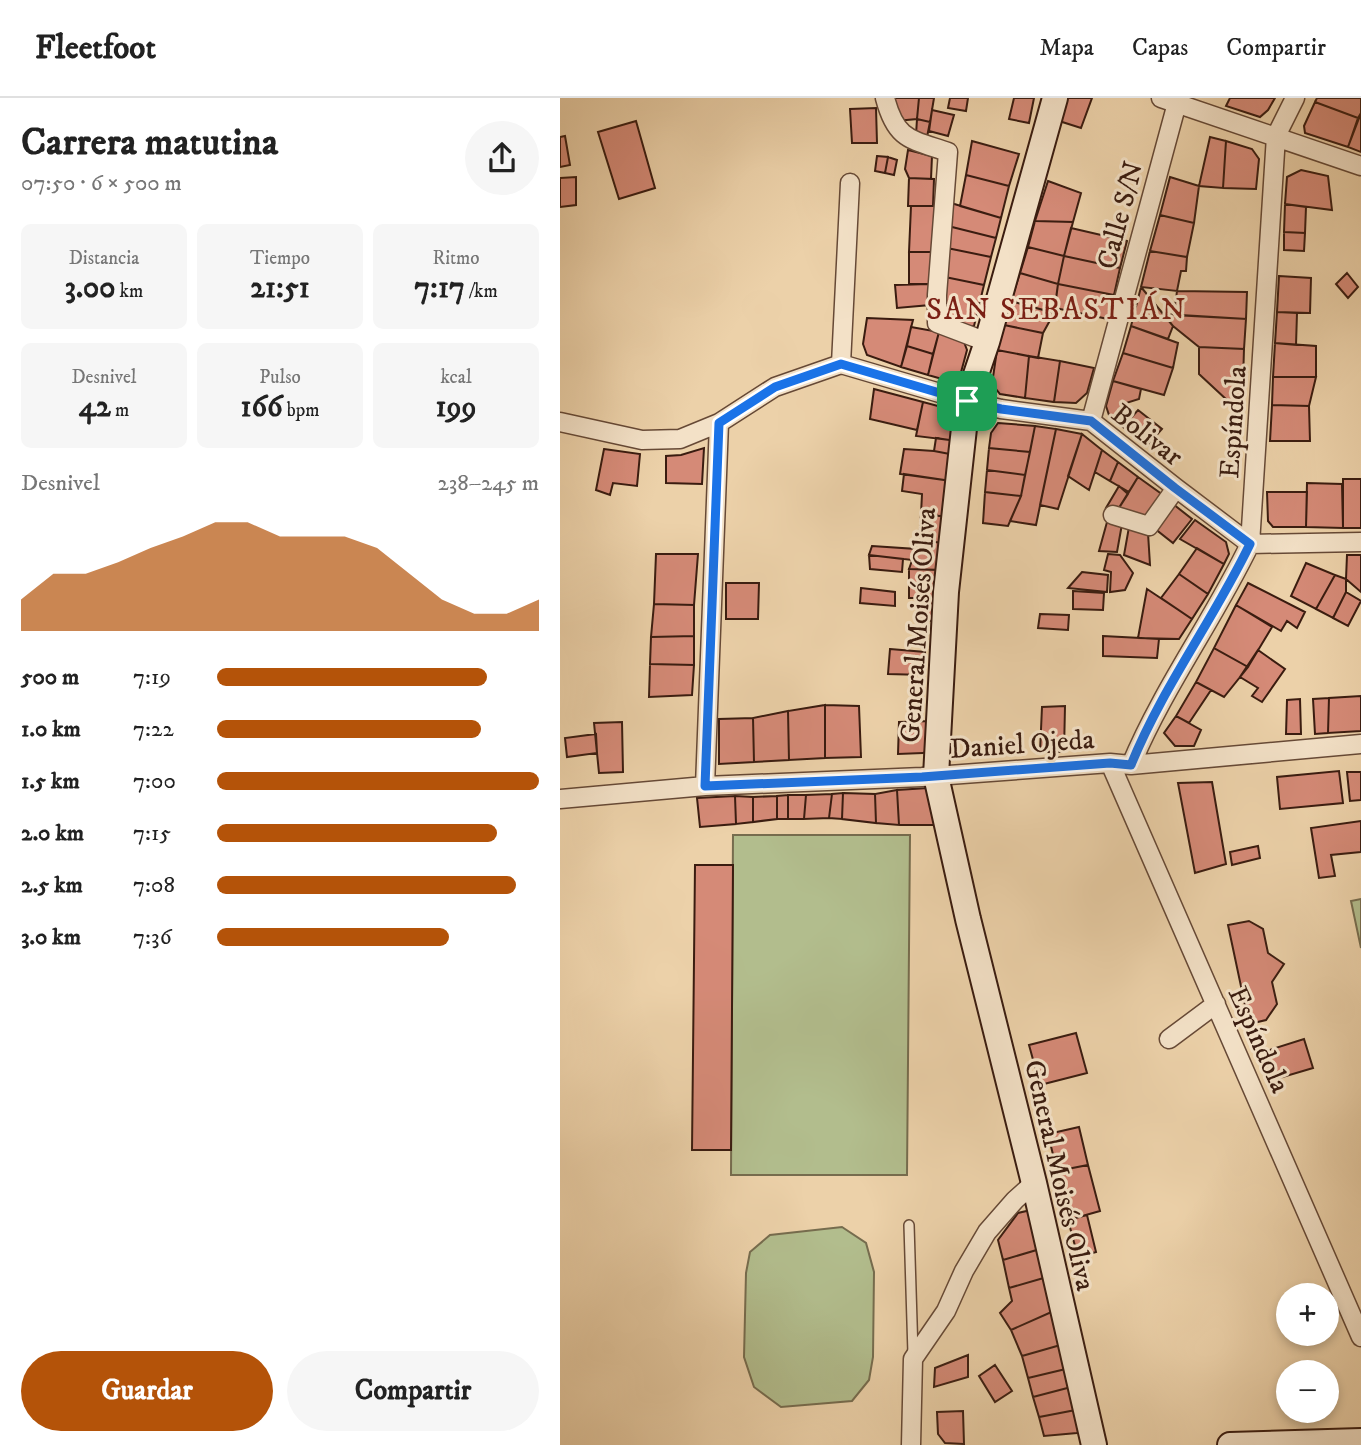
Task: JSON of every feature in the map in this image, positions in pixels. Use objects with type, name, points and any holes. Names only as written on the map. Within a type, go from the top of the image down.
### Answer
[{"type":"main road","name":"General Moisés Oliva","points":[[1055,98],[987,342],[967,401],[946,592],[936,776],[1094,1445]]},
{"type":"main road","points":[[1230,1445],[1361,1441]]},
{"type":"street","points":[[885,98],[890,118],[900,132],[915,141],[948,152],[937,323],[987,342]]},
{"type":"street","name":"Espíndola","points":[[1131,765],[1143,736],[1235,576],[1250,544],[1276,136],[1295,98]]},
{"type":"street","points":[[1169,101],[1361,166]]},
{"type":"street","name":"Calle S/N","points":[[1091,421],[1169,101]]},
{"type":"street","points":[[560,422],[642,440],[680,439],[719,423],[775,387],[841,364],[850,183]]},
{"type":"street","name":"Bolivar","points":[[841,364],[1001,409],[1091,421],[1250,544]]},
{"type":"street","points":[[705,786],[719,423]]},
{"type":"street","points":[[1113,516],[1149,526],[1175,488]]},
{"type":"street","points":[[1250,544],[1361,542]]},
{"type":"street","name":"Daniel Ojeda","points":[[560,799],[705,786],[936,776],[1110,763],[1131,765],[1361,744]]},
{"type":"street","name":"Espíndola","points":[[1110,763],[1361,1337]]},
{"type":"street","points":[[1169,1039],[1216,1004]]},
{"type":"street","points":[[911,1445],[913,1359],[946,1311],[964,1270],[986,1232],[1015,1200],[1034,1184]]},
{"type":"lane","points":[[909,1225],[913,1359]]},
{"type":"green space","points":[[733,835],[910,835],[907,1175],[731,1175]]},
{"type":"green space","points":[[1361,899],[1361,948],[1351,901]]},
{"type":"green space","points":[[842,1227],[866,1243],[874,1272],[873,1357],[869,1380],[852,1401],[781,1407],[754,1387],[744,1357],[746,1273],[750,1252],[770,1235]]},
{"type":"building","points":[[891,98],[919,98],[917,119],[896,121]]},
{"type":"building","points":[[919,98],[934,98],[930,122],[917,119]]},
{"type":"building","points":[[950,98],[968,98],[966,111],[948,108]]},
{"type":"building","points":[[1014,98],[1034,98],[1029,123],[1009,119]]},
{"type":"building","points":[[1063,98],[1092,98],[1081,128],[1056,120]]},
{"type":"building","points":[[1230,98],[1275,98],[1260,117],[1226,106]]},
{"type":"building","points":[[1317,98],[1361,98],[1361,113],[1358,118],[1315,102]]},
{"type":"building","points":[[1315,102],[1358,118],[1348,147],[1305,133],[1304,126]]},
{"type":"building","points":[[876,108],[877,143],[852,143],[850,109]]},
{"type":"building","points":[[932,110],[954,115],[948,136],[929,131]]},
{"type":"building","points":[[1361,113],[1361,152],[1348,147]]},
{"type":"building","points":[[917,119],[930,122],[927,137],[916,135]]},
{"type":"building","points":[[636,121],[655,188],[619,199],[598,132]]},
{"type":"building","points":[[565,136],[570,165],[560,167],[560,137]]},
{"type":"building","points":[[1210,137],[1226,141],[1223,188],[1199,186]]},
{"type":"building","points":[[972,141],[1019,154],[1009,186],[966,175]]},
{"type":"building","points":[[1226,141],[1252,149],[1259,159],[1256,189],[1223,188]]},
{"type":"building","points":[[908,150],[932,156],[931,179],[909,178],[905,169]]},
{"type":"building","points":[[877,156],[888,157],[885,173],[875,171]]},
{"type":"building","points":[[888,157],[897,160],[894,175],[885,173]]},
{"type":"building","points":[[1301,170],[1328,176],[1332,210],[1285,204],[1287,177]]},
{"type":"building","points":[[966,175],[1009,186],[1001,218],[960,206]]},
{"type":"building","points":[[576,177],[576,205],[560,207],[560,178]]},
{"type":"building","points":[[1170,177],[1199,186],[1194,223],[1160,215]]},
{"type":"building","points":[[909,178],[934,179],[933,206],[908,206]]},
{"type":"building","points":[[1048,181],[1081,193],[1073,222],[1035,221]]},
{"type":"building","points":[[951,203],[1001,218],[996,238],[948,226]]},
{"type":"building","points":[[1285,204],[1306,207],[1305,233],[1284,232]]},
{"type":"building","points":[[911,206],[939,206],[935,252],[909,252]]},
{"type":"building","points":[[1160,215],[1194,223],[1187,257],[1150,251]]},
{"type":"building","points":[[1035,221],[1073,222],[1064,256],[1028,247]]},
{"type":"building","points":[[948,226],[996,238],[991,257],[947,248]]},
{"type":"building","points":[[1071,228],[1127,241],[1120,268],[1064,256]]},
{"type":"building","points":[[1284,232],[1305,233],[1304,251],[1284,250]]},
{"type":"building","points":[[1028,247],[1064,256],[1058,284],[1020,273]]},
{"type":"building","points":[[947,248],[991,257],[984,285],[945,277]]},
{"type":"building","points":[[1150,251],[1187,257],[1186,271],[1181,271],[1177,291],[1141,287]]},
{"type":"building","points":[[909,252],[935,252],[933,284],[909,284]]},
{"type":"building","points":[[1064,256],[1120,268],[1114,295],[1058,284]]},
{"type":"building","points":[[1020,273],[1058,284],[1054,313],[1011,301]]},
{"type":"building","points":[[1347,273],[1358,287],[1348,298],[1336,284]]},
{"type":"building","points":[[1279,276],[1311,278],[1310,313],[1277,312]]},
{"type":"building","points":[[945,277],[984,285],[974,326],[966,328],[942,320]]},
{"type":"building","points":[[929,284],[930,305],[897,308],[895,285]]},
{"type":"building","points":[[1058,284],[1114,295],[1108,319],[1055,308]]},
{"type":"building","points":[[1141,287],[1173,326],[1168,339],[1131,326]]},
{"type":"building","points":[[1177,291],[1247,292],[1246,319],[1174,315]]},
{"type":"building","points":[[1011,301],[1054,313],[1043,333],[1004,325]]},
{"type":"building","points":[[1277,312],[1297,313],[1296,345],[1275,343]]},
{"type":"building","points":[[1164,314],[1246,319],[1244,349],[1199,347],[1173,326]]},
{"type":"building","points":[[867,318],[913,320],[901,367],[867,355],[863,344]]},
{"type":"building","points":[[1004,325],[1043,333],[1038,358],[997,350]]},
{"type":"building","points":[[1131,326],[1178,343],[1173,368],[1123,353]]},
{"type":"building","points":[[911,327],[939,332],[933,354],[907,346]]},
{"type":"building","points":[[939,332],[964,342],[967,350],[960,376],[949,381],[928,375]]},
{"type":"building","points":[[1275,343],[1316,346],[1316,377],[1273,377]]},
{"type":"building","points":[[907,346],[933,354],[928,375],[901,367]]},
{"type":"building","points":[[1199,347],[1244,349],[1242,414],[1199,374]]},
{"type":"building","points":[[997,350],[1029,356],[1025,398],[1000,394],[992,384]]},
{"type":"building","points":[[1123,353],[1173,368],[1164,395],[1113,381]]},
{"type":"building","points":[[1029,356],[1060,361],[1054,402],[1025,398]]},
{"type":"building","points":[[1060,361],[1094,368],[1087,393],[1076,403],[1054,402]]},
{"type":"building","points":[[1273,377],[1316,377],[1309,406],[1272,405]]},
{"type":"building","points":[[1113,381],[1141,389],[1139,399],[1126,403],[1120,424],[1110,418],[1106,406]]},
{"type":"building","points":[[874,389],[923,402],[917,430],[870,419]]},
{"type":"building","points":[[923,402],[953,410],[958,421],[957,441],[916,436]]},
{"type":"building","points":[[1272,405],[1309,406],[1310,441],[1270,441]]},
{"type":"building","points":[[1138,410],[1162,429],[1148,445],[1123,427]]},
{"type":"building","points":[[998,423],[1035,426],[1030,452],[989,448],[991,433]]},
{"type":"building","points":[[1035,426],[1056,429],[1036,525],[1010,521],[1021,496]]},
{"type":"building","points":[[1056,429],[1082,434],[1058,509],[1040,505]]},
{"type":"building","points":[[1082,434],[1102,450],[1089,490],[1068,476]]},
{"type":"building","points":[[936,438],[957,441],[955,455],[934,451]]},
{"type":"building","points":[[704,448],[702,484],[666,483],[666,456],[681,455]]},
{"type":"building","points":[[989,448],[1030,452],[1025,475],[987,470]]},
{"type":"building","points":[[604,449],[640,454],[637,486],[613,483],[610,495],[596,490]]},
{"type":"building","points":[[904,449],[955,455],[952,481],[900,474]]},
{"type":"building","points":[[1102,450],[1118,462],[1110,481],[1095,472]]},
{"type":"building","points":[[1118,462],[1138,477],[1129,492],[1110,481]]},
{"type":"building","points":[[987,470],[1025,475],[1021,496],[985,492]]},
{"type":"building","points":[[904,474],[952,481],[949,517],[921,514],[922,494],[902,491]]},
{"type":"building","points":[[1138,477],[1163,495],[1147,516],[1117,511]]},
{"type":"building","points":[[1343,479],[1361,479],[1361,528],[1343,528]]},
{"type":"building","points":[[1307,483],[1342,484],[1343,528],[1306,527]]},
{"type":"building","points":[[1119,486],[1128,494],[1117,511],[1106,508]]},
{"type":"building","points":[[985,492],[1021,496],[1008,526],[983,523]]},
{"type":"building","points":[[1267,492],[1307,492],[1306,527],[1273,527],[1268,521]]},
{"type":"building","points":[[1173,504],[1192,519],[1173,543],[1154,528]]},
{"type":"building","points":[[921,514],[949,517],[947,543],[919,541]]},
{"type":"building","points":[[1195,520],[1226,542],[1229,554],[1224,564],[1180,539]]},
{"type":"building","points":[[1107,522],[1122,524],[1117,552],[1099,551]]},
{"type":"building","points":[[1129,527],[1148,533],[1150,565],[1124,555]]},
{"type":"building","points":[[919,541],[947,543],[944,570],[909,569]]},
{"type":"building","points":[[872,546],[916,549],[912,560],[869,555]]},
{"type":"building","points":[[1197,548],[1224,564],[1208,594],[1179,574]]},
{"type":"building","points":[[656,554],[698,554],[694,605],[654,604]]},
{"type":"building","points":[[1108,554],[1120,555],[1133,573],[1125,590],[1110,592],[1111,572],[1104,570]]},
{"type":"building","points":[[869,555],[903,559],[902,572],[870,569]]},
{"type":"building","points":[[1347,555],[1361,555],[1361,592],[1346,579]]},
{"type":"building","points":[[1306,563],[1335,575],[1316,609],[1291,596]]},
{"type":"building","points":[[909,569],[938,570],[937,598],[909,598]]},
{"type":"building","points":[[1082,572],[1108,575],[1107,592],[1068,588]]},
{"type":"building","points":[[1179,574],[1208,594],[1192,619],[1161,598]]},
{"type":"building","points":[[1335,575],[1346,579],[1346,592],[1333,618],[1316,609]]},
{"type":"building","points":[[726,583],[759,583],[758,619],[726,619]]},
{"type":"building","points":[[1248,583],[1305,612],[1297,628],[1287,621],[1281,631],[1236,605]]},
{"type":"building","points":[[861,588],[895,592],[895,606],[860,603]]},
{"type":"building","points":[[1147,589],[1192,619],[1179,639],[1138,638]]},
{"type":"building","points":[[1073,591],[1104,593],[1103,610],[1073,609]]},
{"type":"building","points":[[1346,592],[1361,601],[1348,626],[1333,618]]},
{"type":"building","points":[[917,598],[937,598],[935,621],[916,620]]},
{"type":"building","points":[[654,604],[694,605],[694,636],[651,637]]},
{"type":"building","points":[[1236,605],[1272,627],[1248,667],[1214,648]]},
{"type":"building","points":[[1040,614],[1069,615],[1068,630],[1038,628]]},
{"type":"building","points":[[694,636],[694,665],[650,664],[651,637]]},
{"type":"building","points":[[1103,636],[1159,639],[1157,658],[1103,656]]},
{"type":"building","points":[[1214,648],[1248,667],[1224,697],[1196,682]]},
{"type":"building","points":[[890,649],[925,652],[924,675],[888,674]]},
{"type":"building","points":[[1258,650],[1285,669],[1262,702],[1252,696],[1258,688],[1240,677]]},
{"type":"building","points":[[650,664],[694,665],[692,695],[649,697]]},
{"type":"building","points":[[1196,682],[1211,690],[1189,723],[1176,716]]},
{"type":"building","points":[[1361,696],[1361,731],[1328,733],[1329,698]]},
{"type":"building","points":[[1329,698],[1328,733],[1315,734],[1313,699]]},
{"type":"building","points":[[1300,699],[1301,734],[1286,734],[1287,700]]},
{"type":"building","points":[[825,705],[859,706],[861,757],[825,758]]},
{"type":"building","points":[[825,705],[825,758],[789,760],[788,711]]},
{"type":"building","points":[[1065,706],[1064,752],[1040,752],[1042,707]]},
{"type":"building","points":[[788,711],[789,760],[754,762],[753,718]]},
{"type":"building","points":[[1176,716],[1201,730],[1194,746],[1175,746],[1164,733]]},
{"type":"building","points":[[753,718],[754,762],[719,764],[719,719]]},
{"type":"building","points":[[933,721],[932,748],[923,753],[898,754],[899,722]]},
{"type":"building","points":[[622,722],[623,772],[599,773],[594,723]]},
{"type":"building","points":[[596,734],[597,753],[567,757],[565,738]]},
{"type":"building","points":[[1339,771],[1343,803],[1280,809],[1277,777]]},
{"type":"building","points":[[1347,772],[1361,772],[1361,800],[1350,801]]},
{"type":"building","points":[[1212,782],[1226,864],[1195,873],[1178,783]]},
{"type":"building","points":[[928,788],[942,825],[899,825],[897,790]]},
{"type":"building","points":[[897,790],[899,825],[876,823],[875,794]]},
{"type":"building","points":[[843,793],[875,794],[876,823],[842,819]]},
{"type":"building","points":[[843,793],[842,819],[829,818],[832,794]]},
{"type":"building","points":[[832,794],[829,818],[804,819],[806,795]]},
{"type":"building","points":[[788,795],[806,795],[804,819],[788,819]]},
{"type":"building","points":[[788,795],[788,819],[777,819],[777,796]]},
{"type":"building","points":[[735,796],[753,797],[753,822],[736,824]]},
{"type":"building","points":[[735,796],[736,824],[700,827],[697,798]]},
{"type":"building","points":[[777,796],[777,819],[753,822],[753,797]]},
{"type":"building","points":[[1361,821],[1361,852],[1331,855],[1335,876],[1319,878],[1311,828]]},
{"type":"building","points":[[1258,846],[1260,858],[1232,865],[1230,852]]},
{"type":"building","points":[[695,865],[733,865],[731,1150],[692,1150]]},
{"type":"building","points":[[1249,921],[1263,929],[1268,953],[1284,964],[1272,982],[1277,1004],[1266,1020],[1249,1024],[1228,925]]},
{"type":"building","points":[[1076,1033],[1087,1073],[1040,1085],[1029,1045]]},
{"type":"building","points":[[1304,1039],[1313,1068],[1269,1081],[1260,1053]]},
{"type":"building","points":[[1079,1127],[1088,1165],[1057,1171],[1048,1134]]},
{"type":"building","points":[[1088,1165],[1100,1211],[1068,1220],[1057,1171]]},
{"type":"building","points":[[1031,1210],[1040,1249],[1003,1260],[998,1240],[1018,1213]]},
{"type":"building","points":[[1087,1215],[1096,1252],[1078,1257],[1068,1220]]},
{"type":"building","points":[[1040,1249],[1047,1277],[1009,1288],[1003,1260]]},
{"type":"building","points":[[1047,1277],[1056,1310],[1011,1330],[1000,1313],[1012,1301],[1009,1288]]},
{"type":"building","points":[[1056,1310],[1064,1344],[1022,1356],[1011,1330]]},
{"type":"building","points":[[1064,1344],[1070,1368],[1028,1378],[1022,1356]]},
{"type":"building","points":[[968,1355],[968,1377],[934,1387],[935,1368]]},
{"type":"building","points":[[995,1365],[1012,1391],[995,1402],[979,1376]]},
{"type":"building","points":[[1070,1368],[1075,1386],[1033,1397],[1028,1378]]},
{"type":"building","points":[[1075,1386],[1081,1409],[1039,1417],[1033,1397]]},
{"type":"building","points":[[1081,1409],[1085,1427],[1077,1433],[1044,1436],[1039,1417]]},
{"type":"building","points":[[963,1411],[964,1444],[945,1443],[938,1434],[937,1412]]},
{"type":"district","name":"SAN SEBASTIÁN","points":[[1057,309]]},
{"type":"route","points":[[841,364],[967,401],[1001,409],[1091,421],[1250,544],[1235,576],[1143,736],[1131,765],[1110,763],[922,777],[705,786],[719,423],[775,387],[841,364]]}]
